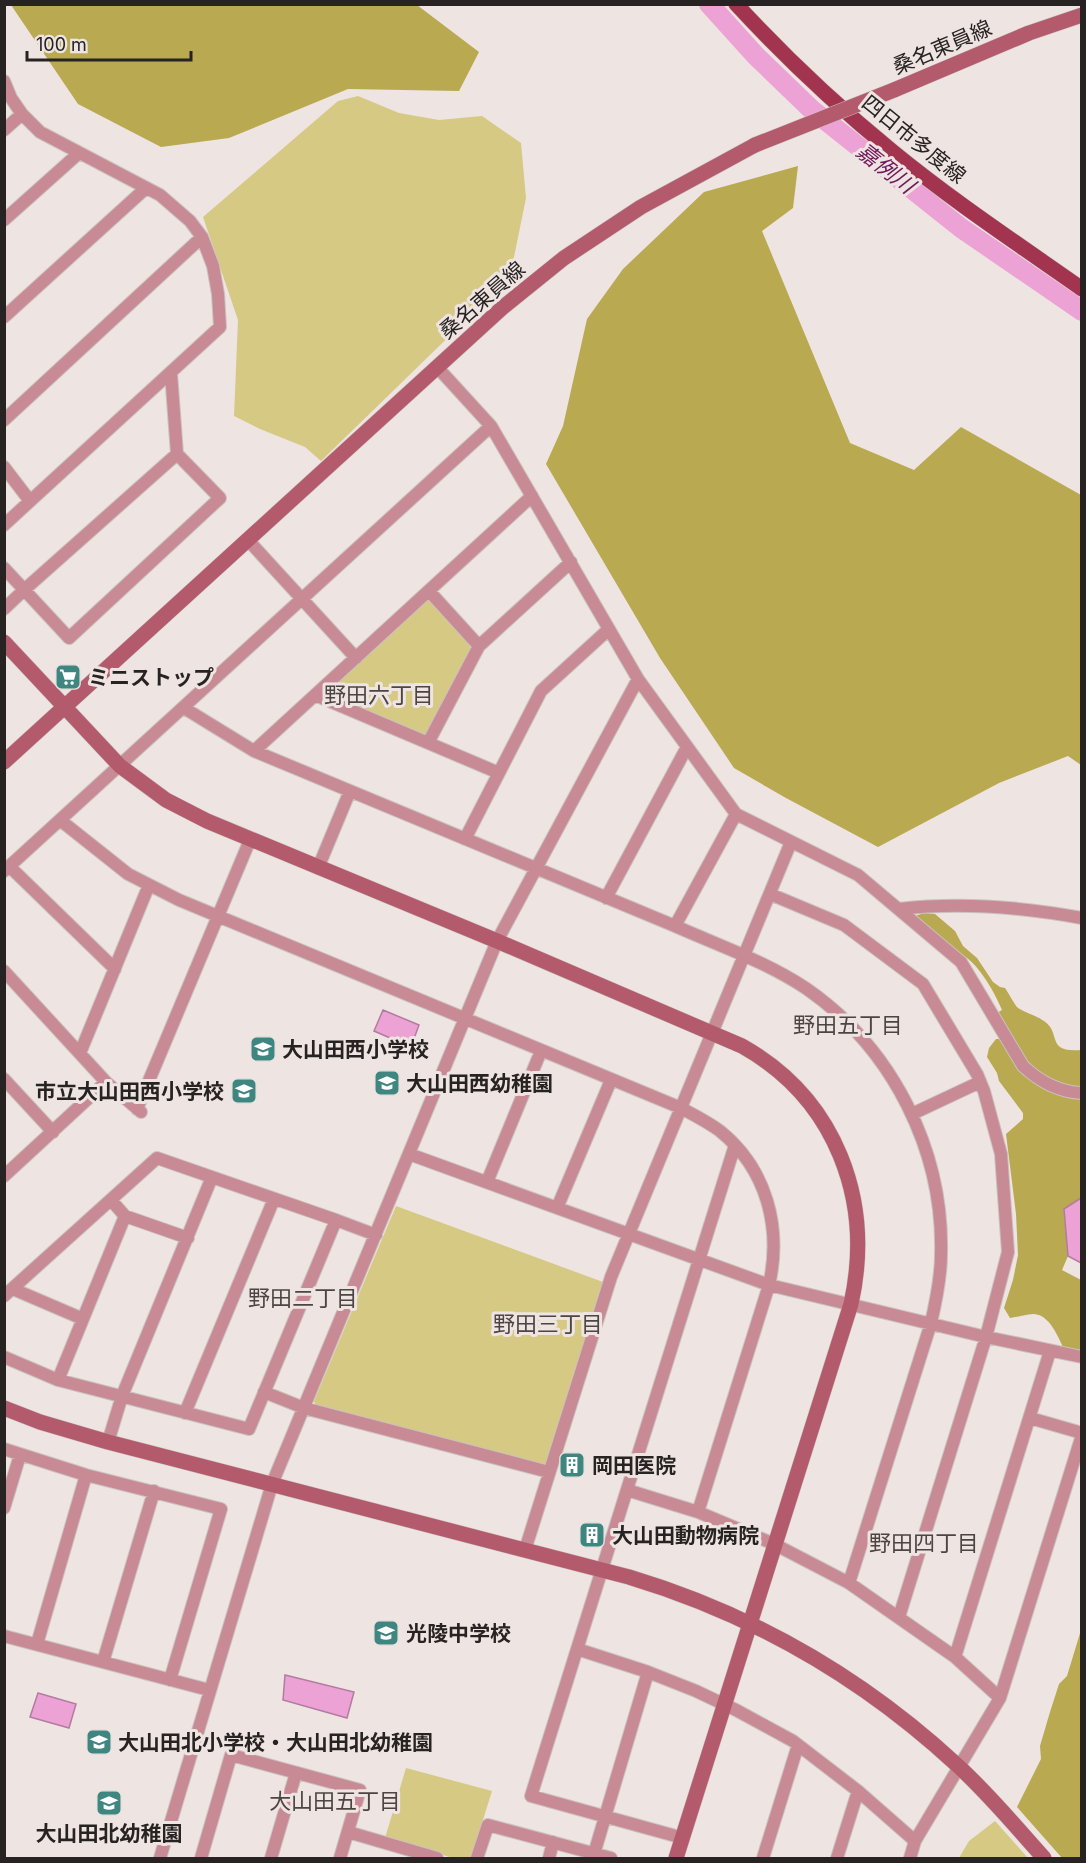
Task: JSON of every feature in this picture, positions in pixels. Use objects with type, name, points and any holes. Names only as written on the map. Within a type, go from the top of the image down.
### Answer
[{"type":"main road","name":"四日市多度線","points":[[736,4],[812,82],[894,152],[988,223],[1082,288]]},
{"type":"street","name":"桑名東員線","points":[[4,762],[502,308],[564,258],[641,207],[755,146],[1029,33],[1082,15]]},
{"type":"street","points":[[4,81],[11,98],[22,114],[40,132],[160,195],[190,221],[202,237],[216,280],[220,327],[4,525]]},
{"type":"street","points":[[4,130],[22,114]]},
{"type":"street","points":[[4,220],[79,153]]},
{"type":"street","points":[[4,317],[146,188]]},
{"type":"street","points":[[4,420],[202,237]]},
{"type":"street","points":[[438,368],[491,426],[638,679],[736,814],[858,875],[961,962],[1023,1066],[1038,1079],[1057,1089],[1082,1093]]},
{"type":"street","points":[[4,568],[69,638],[220,498],[177,454],[171,373]]},
{"type":"street","points":[[115,969],[7,869],[491,426]]},
{"type":"street","points":[[4,609],[177,454]]},
{"type":"street","points":[[4,467],[30,501]]},
{"type":"street","points":[[254,751],[532,496]]},
{"type":"street","points":[[248,540],[356,658]]},
{"type":"street","points":[[428,743],[479,646],[571,562]]},
{"type":"street","points":[[429,591],[479,646]]},
{"type":"street","points":[[465,839],[541,691],[609,629]]},
{"type":"street","points":[[4,642],[120,766],[166,800],[207,822],[497,941],[711,1032],[752,1052],[775,1069],[809,1104],[834,1141],[850,1181],[857,1219],[857,1266],[851,1304],[676,1858]]},
{"type":"street","points":[[160,1858],[272,1484],[497,941],[638,679]]},
{"type":"street","points":[[315,695],[499,772]]},
{"type":"street","points":[[184,708],[254,751],[675,926],[775,970],[820,999],[849,1024],[885,1068],[912,1114],[929,1159],[940,1220],[940,1278],[931,1323],[849,1583]]},
{"type":"street","points":[[606,898],[687,747]]},
{"type":"street","points":[[318,868],[350,791]]},
{"type":"street","points":[[675,926],[736,814]]},
{"type":"street","points":[[60,820],[128,874],[149,885],[218,917],[681,1108],[718,1130],[735,1145],[755,1172],[765,1192],[770,1208],[775,1252],[769,1284],[698,1512]]},
{"type":"street","points":[[4,971],[106,1082],[139,1110],[250,840]]},
{"type":"street","points":[[525,1550],[611,1277],[791,842]]},
{"type":"street","points":[[80,1053],[149,885]]},
{"type":"street","points":[[770,894],[844,925],[923,984],[977,1074],[1001,1154],[1008,1252],[986,1337],[899,1617]]},
{"type":"street","points":[[898,909],[926,906],[1032,909],[1082,918]]},
{"type":"street","points":[[487,1182],[542,1051]]},
{"type":"street","points":[[4,1079],[52,1132]]},
{"type":"street","points":[[557,1208],[611,1080]]},
{"type":"street","points":[[4,1176],[106,1082]]},
{"type":"street","points":[[912,1114],[980,1082]]},
{"type":"street","points":[[683,1838],[531,1796],[735,1145]]},
{"type":"street","points":[[409,1155],[769,1284],[986,1337],[1082,1357]]},
{"type":"street","points":[[83,1319],[9,1293],[157,1158],[376,1235]]},
{"type":"street","points":[[108,1442],[122,1396],[213,1177]]},
{"type":"street","points":[[185,1413],[274,1199]]},
{"type":"street","points":[[111,1200],[126,1216],[188,1239]]},
{"type":"street","points":[[58,1380],[126,1216]]},
{"type":"street","points":[[4,1357],[58,1380],[249,1429],[336,1220]]},
{"type":"street","points":[[955,1657],[1050,1351]]},
{"type":"street","points":[[264,1392],[304,1408],[549,1472]]},
{"type":"street","points":[[4,1408],[40,1422],[108,1442],[629,1577],[686,1595],[791,1644],[871,1694],[912,1725],[959,1766],[1044,1858]]},
{"type":"street","points":[[909,1858],[915,1840],[1000,1698],[1082,1434],[1030,1418]]},
{"type":"street","points":[[4,1449],[87,1475],[221,1509],[171,1680]]},
{"type":"street","points":[[4,1508],[20,1455]]},
{"type":"street","points":[[36,1644],[87,1475]]},
{"type":"street","points":[[627,1490],[698,1512],[774,1544],[849,1583],[955,1657],[1000,1698]]},
{"type":"street","points":[[103,1662],[154,1491]]},
{"type":"street","points":[[4,1636],[209,1690]]},
{"type":"street","points":[[577,1649],[648,1672],[725,1705],[798,1745],[858,1791],[915,1840]]},
{"type":"street","points":[[594,1854],[648,1672]]},
{"type":"street","points":[[763,1858],[798,1745]]},
{"type":"street","points":[[201,1858],[231,1755],[360,1790],[340,1858]]},
{"type":"street","points":[[270,1858],[296,1773]]},
{"type":"street","points":[[837,1858],[858,1791]]},
{"type":"street","points":[[477,1858],[488,1825],[611,1858]]},
{"type":"street","points":[[348,1832],[411,1855],[437,1858]]},
{"type":"street","points":[[549,1858],[553,1842]]},
{"type":"shaded area","points":[[11,5],[417,5],[479,52],[459,91],[348,89],[229,138],[161,147],[78,104]]},
{"type":"shaded area","points":[[358,96],[399,113],[439,120],[482,116],[521,143],[526,198],[514,257],[505,282],[321,461],[305,447],[234,416],[238,320],[203,217],[338,101]]},
{"type":"shaded area","points":[[798,166],[793,208],[762,231],[850,443],[914,470],[961,427],[1081,495],[1081,765],[1068,756],[999,783],[878,847],[734,768],[660,658],[546,464],[563,426],[587,319],[623,269],[704,192]]},
{"type":"shaded area","points":[[425,601],[431,601],[470,645],[471,650],[427,734],[423,736],[329,696],[327,692]]},
{"type":"shaded area","points":[[924,913],[935,914],[955,931],[963,946],[977,958],[993,982],[1005,988],[1017,1007],[1041,1019],[1049,1026],[1058,1045],[1070,1050],[1081,1050],[1081,1089],[1051,1081],[1031,1065],[1016,1046],[997,1013],[1002,1010],[984,976],[970,961],[956,952],[915,916]]},
{"type":"shaded area","points":[[383,1010],[419,1025],[411,1047],[374,1031]]},
{"type":"shaded area","points":[[996,1039],[1001,1039],[1021,1070],[1081,1098],[1081,1198],[1064,1209],[1068,1256],[1062,1270],[1081,1280],[1081,1354],[1064,1349],[1053,1327],[1040,1315],[1010,1318],[1004,1308],[1018,1255],[1016,1214],[1006,1134],[1023,1119],[1023,1113],[999,1081],[987,1057],[989,1048]]},
{"type":"shaded area","points":[[1081,1198],[1081,1263],[1068,1256],[1064,1209]]},
{"type":"shaded area","points":[[396,1206],[603,1282],[547,1464],[542,1465],[315,1405],[314,1401]]},
{"type":"shaded area","points":[[1081,1630],[1081,1858],[1062,1858],[1017,1807],[1041,1759],[1040,1746],[1050,1712],[1059,1684],[1067,1676]]},
{"type":"shaded area","points":[[285,1675],[354,1692],[347,1718],[283,1700]]},
{"type":"shaded area","points":[[38,1693],[76,1704],[69,1728],[30,1717]]},
{"type":"shaded area","points":[[406,1768],[492,1791],[471,1858],[453,1858],[385,1838]]},
{"type":"shaded area","points":[[995,1821],[1028,1858],[959,1858],[969,1841]]},
{"type":"waterway","name":"嘉例川","points":[[709,4],[756,56],[811,109],[961,228],[1082,311]]},
{"type":"place","name":"ミニストップ","points":[[68,677]]},
{"type":"place","name":"大山田西小学校","points":[[263,1049]]},
{"type":"place","name":"大山田西幼稚園","points":[[387,1083]]},
{"type":"place","name":"市立大山田西小学校","points":[[244,1091]]},
{"type":"place","name":"岡田医院","points":[[572,1465]]},
{"type":"place","name":"大山田動物病院","points":[[592,1535]]},
{"type":"place","name":"光陵中学校","points":[[386,1633]]},
{"type":"place","name":"大山田北小学校・大山田北幼稚園","points":[[99,1742]]},
{"type":"place","name":"大山田北幼稚園","points":[[109,1803]]},
{"type":"district","name":"野田六丁目","points":[[379,695]]},
{"type":"district","name":"野田五丁目","points":[[848,1025]]},
{"type":"district","name":"野田二丁目","points":[[303,1298]]},
{"type":"district","name":"野田三丁目","points":[[548,1324]]},
{"type":"district","name":"野田四丁目","points":[[924,1543]]},
{"type":"district","name":"大山田五丁目","points":[[335,1801]]}]
